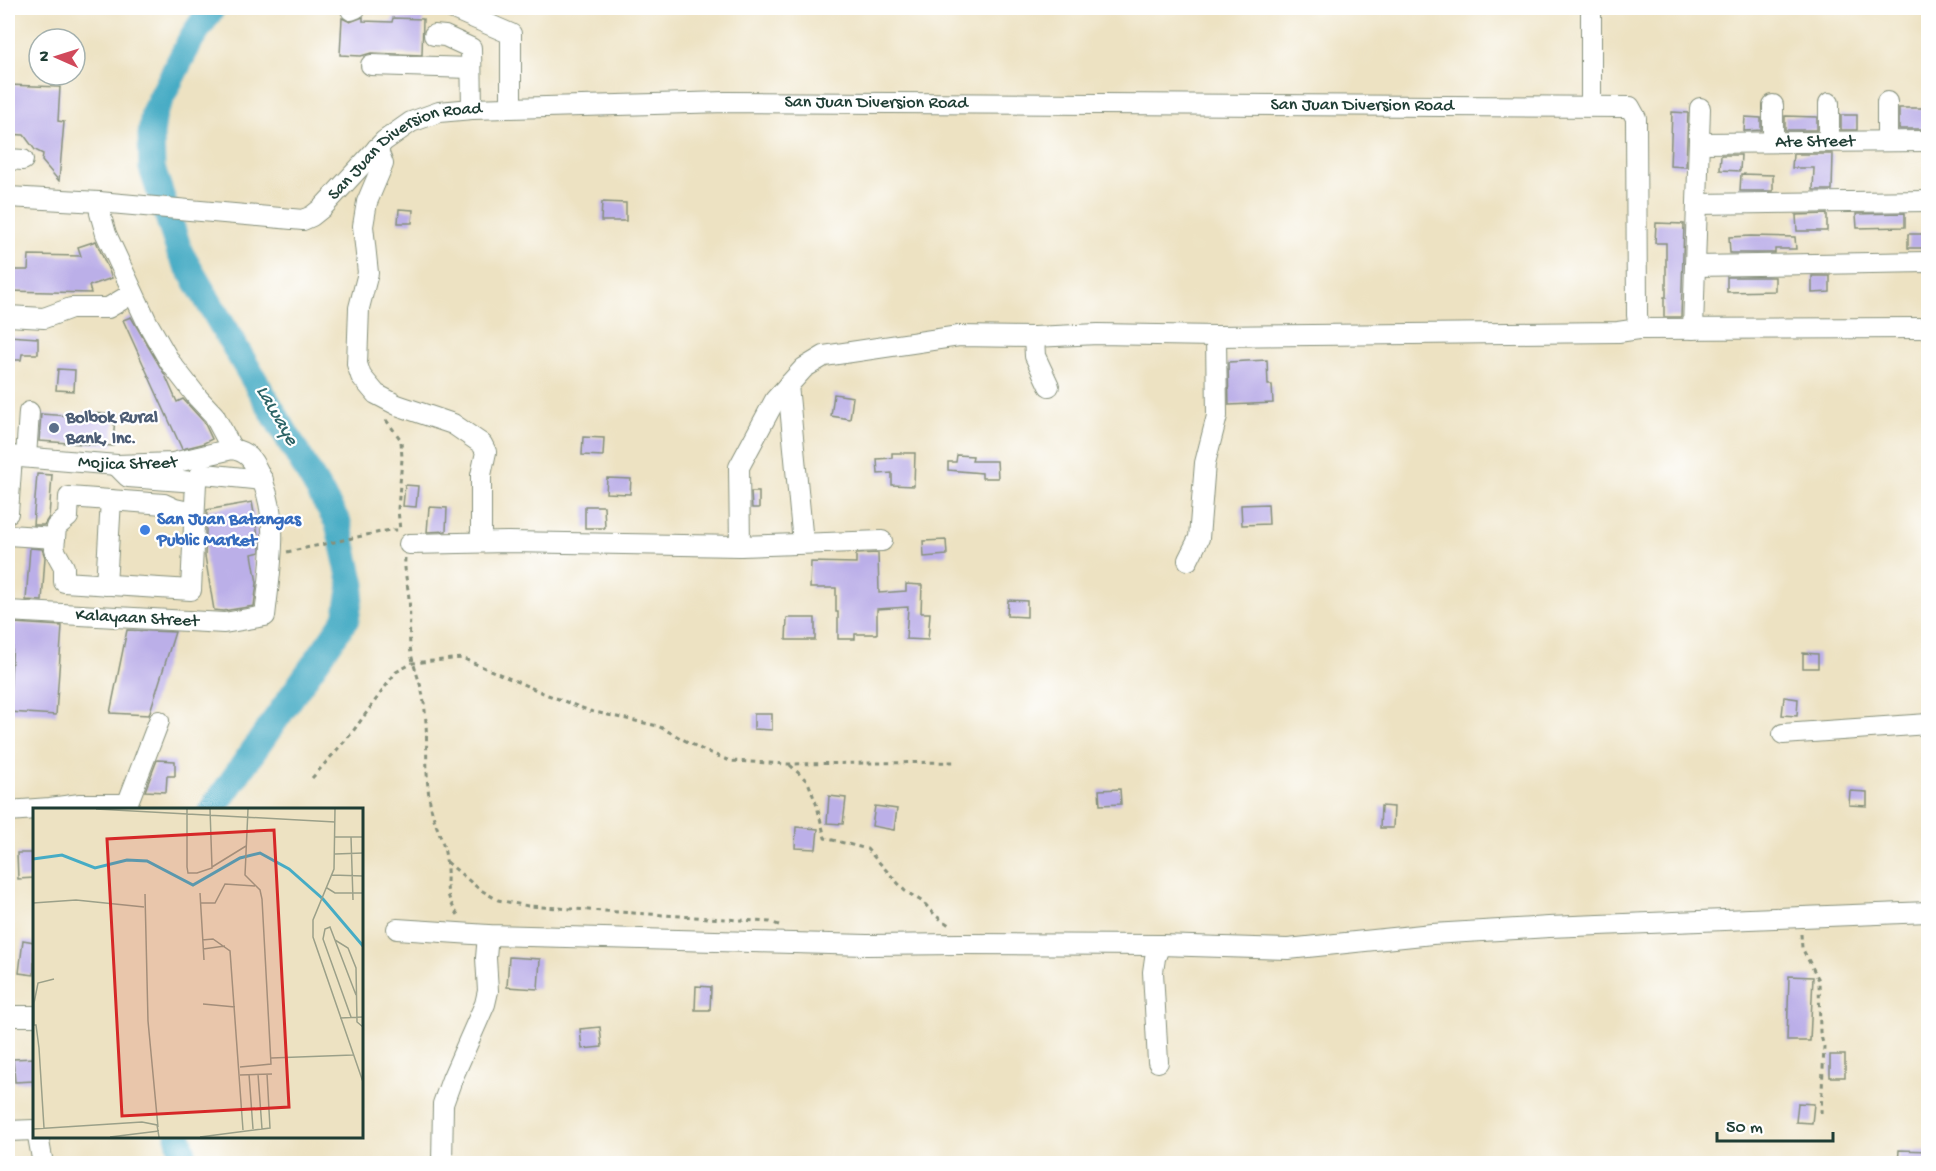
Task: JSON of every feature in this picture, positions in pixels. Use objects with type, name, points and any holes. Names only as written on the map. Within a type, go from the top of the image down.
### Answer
[{"type":"street","points":[[451,8],[511,34],[511,107]]},
{"type":"street","points":[[1591,8],[1591,106]]},
{"type":"street","points":[[434,35],[445,36],[471,48],[472,109]]},
{"type":"street","points":[[371,65],[471,68]]},
{"type":"street","name":"San Juan Diversion Road","points":[[8,197],[303,220],[312,216],[384,141],[411,122],[439,112],[472,109],[726,102],[1630,107],[1636,118],[1637,315],[1639,329]]},
{"type":"street","points":[[1887,102],[1887,141]]},
{"type":"street","points":[[1829,103],[1829,142]]},
{"type":"street","points":[[1773,105],[1773,142]]},
{"type":"street","points":[[1693,329],[1700,108]]},
{"type":"street","name":"Ate Street","points":[[1699,143],[1929,141]]},
{"type":"street","points":[[377,148],[383,164],[367,202],[363,226],[368,273],[359,308],[357,364],[361,376],[375,394],[397,405],[453,424],[482,444],[486,452],[481,475],[481,542]]},
{"type":"street","points":[[1697,204],[1929,201]]},
{"type":"street","points":[[102,203],[102,224],[106,234],[133,293],[170,362],[214,415],[262,480]]},
{"type":"street","points":[[1695,266],[1929,262]]},
{"type":"street","points":[[8,316],[44,318],[71,308],[108,308],[133,293]]},
{"type":"street","points":[[740,546],[739,467],[775,400],[804,368],[824,356],[959,336],[1034,337],[1098,334],[1216,336],[1618,332],[1639,329],[1929,328]]},
{"type":"street","points":[[1188,560],[1198,538],[1206,463],[1217,416],[1216,336]]},
{"type":"street","points":[[1034,337],[1035,356],[1049,386]]},
{"type":"street","points":[[788,385],[803,543]]},
{"type":"street","points":[[8,513],[15,456],[29,412]]},
{"type":"street","name":"Mojica Street","points":[[15,456],[117,465],[173,463],[239,451]]},
{"type":"street","points":[[117,465],[128,477],[196,482]]},
{"type":"street","points":[[194,513],[164,504],[69,497],[68,517],[56,527],[54,549],[64,567],[64,582],[190,590],[196,482],[199,476],[205,474],[262,480]]},
{"type":"street","name":"Kalayaan Street","points":[[8,611],[224,623],[265,616],[272,556],[271,513],[262,480]]},
{"type":"street","points":[[106,585],[111,500]]},
{"type":"street","points":[[8,535],[55,538]]},
{"type":"street","points":[[409,544],[481,542],[740,546],[882,542]]},
{"type":"street","points":[[50,808],[80,804],[127,807],[159,721]]},
{"type":"street","points":[[1783,734],[1929,724]]},
{"type":"street","points":[[8,811],[33,809]]},
{"type":"street","points":[[397,929],[488,935],[867,945],[1160,945],[1288,949],[1432,934],[1549,927],[1929,912]]},
{"type":"street","points":[[442,1164],[443,1104],[485,1004],[488,991],[486,958],[488,935]]},
{"type":"street","points":[[1158,1062],[1154,972],[1155,958],[1160,945]]},
{"type":"street","points":[[8,1016],[33,1016]]},
{"type":"street","points":[[8,1131],[33,1130]]},
{"type":"street","points":[[38,1138],[43,1164]]},
{"type":"path","points":[[277,555],[390,530],[400,531],[398,509],[402,459],[401,440],[384,417]]},
{"type":"path","points":[[409,544],[404,570],[409,598],[411,651],[423,697],[428,734],[426,768],[431,808],[443,840],[447,862],[446,888],[450,902],[460,918]]},
{"type":"path","points":[[312,778],[351,734],[396,672],[413,663],[462,658],[590,711],[658,726],[703,750],[730,761],[789,764],[957,762]]},
{"type":"path","points":[[789,764],[808,782],[825,838],[867,849],[904,891],[923,902],[936,916],[951,926],[960,944]]},
{"type":"path","points":[[447,862],[479,889],[498,900],[528,906],[770,921],[782,926],[803,942]]},
{"type":"path","points":[[1799,916],[1802,948],[1819,980],[1820,1032],[1824,1047],[1821,1113]]},
{"type":"building","points":[[363,17],[363,21],[392,22],[393,18],[423,19],[422,55],[371,53],[361,56],[340,55],[342,18],[350,22]]},
{"type":"building","points":[[8,85],[60,87],[58,121],[64,122],[59,181],[42,161],[43,154],[35,150],[24,135],[8,134]]},
{"type":"building","points":[[1899,108],[1929,108],[1929,129],[1899,129]]},
{"type":"building","points":[[1672,112],[1688,113],[1686,167],[1670,166]]},
{"type":"building","points":[[1841,115],[1857,115],[1857,130],[1841,130]]},
{"type":"building","points":[[1785,116],[1817,117],[1817,130],[1785,130]]},
{"type":"building","points":[[1745,117],[1761,118],[1761,130],[1744,131]]},
{"type":"building","points":[[1793,154],[1833,154],[1832,190],[1813,190],[1814,168],[1792,168]]},
{"type":"building","points":[[1721,155],[1741,155],[1740,171],[1720,170]]},
{"type":"building","points":[[1741,174],[1773,175],[1773,191],[1740,191]]},
{"type":"building","points":[[602,202],[626,203],[626,221],[601,221]]},
{"type":"building","points":[[399,209],[413,210],[412,223],[398,223]]},
{"type":"building","points":[[1905,213],[1905,227],[1857,228],[1856,214]]},
{"type":"building","points":[[1827,214],[1827,231],[1797,231],[1796,215]]},
{"type":"building","points":[[1656,223],[1684,224],[1681,317],[1664,317],[1666,243],[1655,243]]},
{"type":"building","points":[[1908,234],[1925,234],[1925,248],[1908,248]]},
{"type":"building","points":[[1729,237],[1795,237],[1796,249],[1775,249],[1775,253],[1730,253]]},
{"type":"building","points":[[96,241],[112,278],[89,286],[91,293],[8,291],[8,270],[28,270],[29,255],[81,256],[78,247]]},
{"type":"building","points":[[1812,276],[1830,276],[1830,292],[1812,293]]},
{"type":"building","points":[[1727,277],[1775,277],[1775,291],[1727,292]]},
{"type":"building","points":[[131,317],[165,375],[177,402],[183,399],[204,422],[212,439],[182,449],[123,320]]},
{"type":"building","points":[[8,336],[38,338],[38,354],[22,354],[21,360],[8,360]]},
{"type":"building","points":[[1267,360],[1268,385],[1272,385],[1273,403],[1229,405],[1228,362]]},
{"type":"building","points":[[58,369],[75,370],[74,391],[56,390]]},
{"type":"building","points":[[834,394],[853,397],[850,419],[831,416]]},
{"type":"building","points":[[83,412],[115,415],[113,446],[39,441],[41,414],[83,417]]},
{"type":"building","points":[[583,437],[604,438],[603,456],[582,455]]},
{"type":"building","points":[[892,453],[915,453],[914,486],[892,485],[892,473],[878,474],[877,459],[892,458]]},
{"type":"building","points":[[957,455],[973,456],[972,461],[997,461],[998,478],[982,478],[982,473],[948,470],[948,462],[956,462]]},
{"type":"building","points":[[37,474],[52,475],[49,517],[44,525],[33,525]]},
{"type":"building","points":[[607,478],[631,479],[630,494],[606,493]]},
{"type":"building","points":[[405,485],[418,486],[416,507],[403,506]]},
{"type":"building","points":[[751,492],[759,492],[759,508],[752,508]]},
{"type":"building","points":[[252,502],[260,547],[260,552],[252,554],[257,583],[254,606],[223,611],[214,610],[205,556],[207,510]]},
{"type":"building","points":[[1268,504],[1269,524],[1242,525],[1241,505]]},
{"type":"building","points":[[585,506],[604,506],[605,528],[585,528]]},
{"type":"building","points":[[429,507],[447,508],[446,531],[427,532]]},
{"type":"building","points":[[946,540],[947,555],[924,557],[923,541]]},
{"type":"building","points":[[30,548],[42,549],[45,557],[42,601],[26,600]]},
{"type":"building","points":[[878,553],[879,593],[906,591],[906,584],[922,585],[921,613],[930,613],[928,640],[906,639],[908,607],[877,609],[877,634],[855,634],[855,639],[838,639],[836,588],[810,588],[811,562],[856,563],[856,554]]},
{"type":"building","points":[[1008,600],[1027,601],[1027,617],[1007,616]]},
{"type":"building","points":[[787,618],[815,618],[815,640],[786,640]]},
{"type":"building","points":[[14,623],[62,626],[56,715],[9,712]]},
{"type":"building","points":[[127,630],[175,632],[149,715],[110,713]]},
{"type":"building","points":[[1803,653],[1818,654],[1818,668],[1803,668]]},
{"type":"building","points":[[1784,697],[1798,699],[1797,716],[1782,715]]},
{"type":"building","points":[[754,714],[772,714],[772,730],[754,729]]},
{"type":"building","points":[[157,760],[175,761],[175,776],[167,776],[166,792],[145,791]]},
{"type":"building","points":[[1120,789],[1121,804],[1100,805],[1099,790]]},
{"type":"building","points":[[1850,791],[1867,792],[1867,806],[1849,805]]},
{"type":"building","points":[[829,796],[846,798],[843,824],[827,823]]},
{"type":"building","points":[[875,806],[897,809],[894,830],[872,826]]},
{"type":"building","points":[[1381,806],[1394,807],[1393,828],[1380,828]]},
{"type":"building","points":[[796,827],[818,829],[816,849],[795,848]]},
{"type":"building","points":[[17,853],[33,853],[33,878],[18,879]]},
{"type":"building","points":[[23,940],[33,942],[33,975],[19,973]]},
{"type":"building","points":[[509,957],[540,959],[538,989],[507,987]]},
{"type":"building","points":[[1789,976],[1813,977],[1810,1041],[1787,1041]]},
{"type":"building","points":[[696,986],[711,987],[710,1010],[695,1010]]},
{"type":"building","points":[[600,1027],[602,1047],[582,1049],[580,1029]]},
{"type":"building","points":[[1830,1055],[1845,1055],[1845,1077],[1830,1077]]},
{"type":"building","points":[[33,1058],[33,1081],[15,1082],[13,1059]]},
{"type":"building","points":[[1798,1103],[1814,1104],[1812,1123],[1796,1122]]},
{"type":"building","points":[[1899,1150],[1929,1151],[1929,1164],[1898,1164]]},
{"type":"waterway","name":"Lawaye","points":[[212,8],[191,39],[154,112],[151,135],[152,168],[180,253],[338,523],[352,585],[346,619],[213,808]]},
{"type":"waterway","name":"Lawaye","points":[[179,1138],[186,1164]]},
{"type":"place","name":"Bolbok Rural Bank, Inc.","points":[[54,428]]},
{"type":"place","name":"San Juan Batangas Public Market","points":[[145,530]]}]
